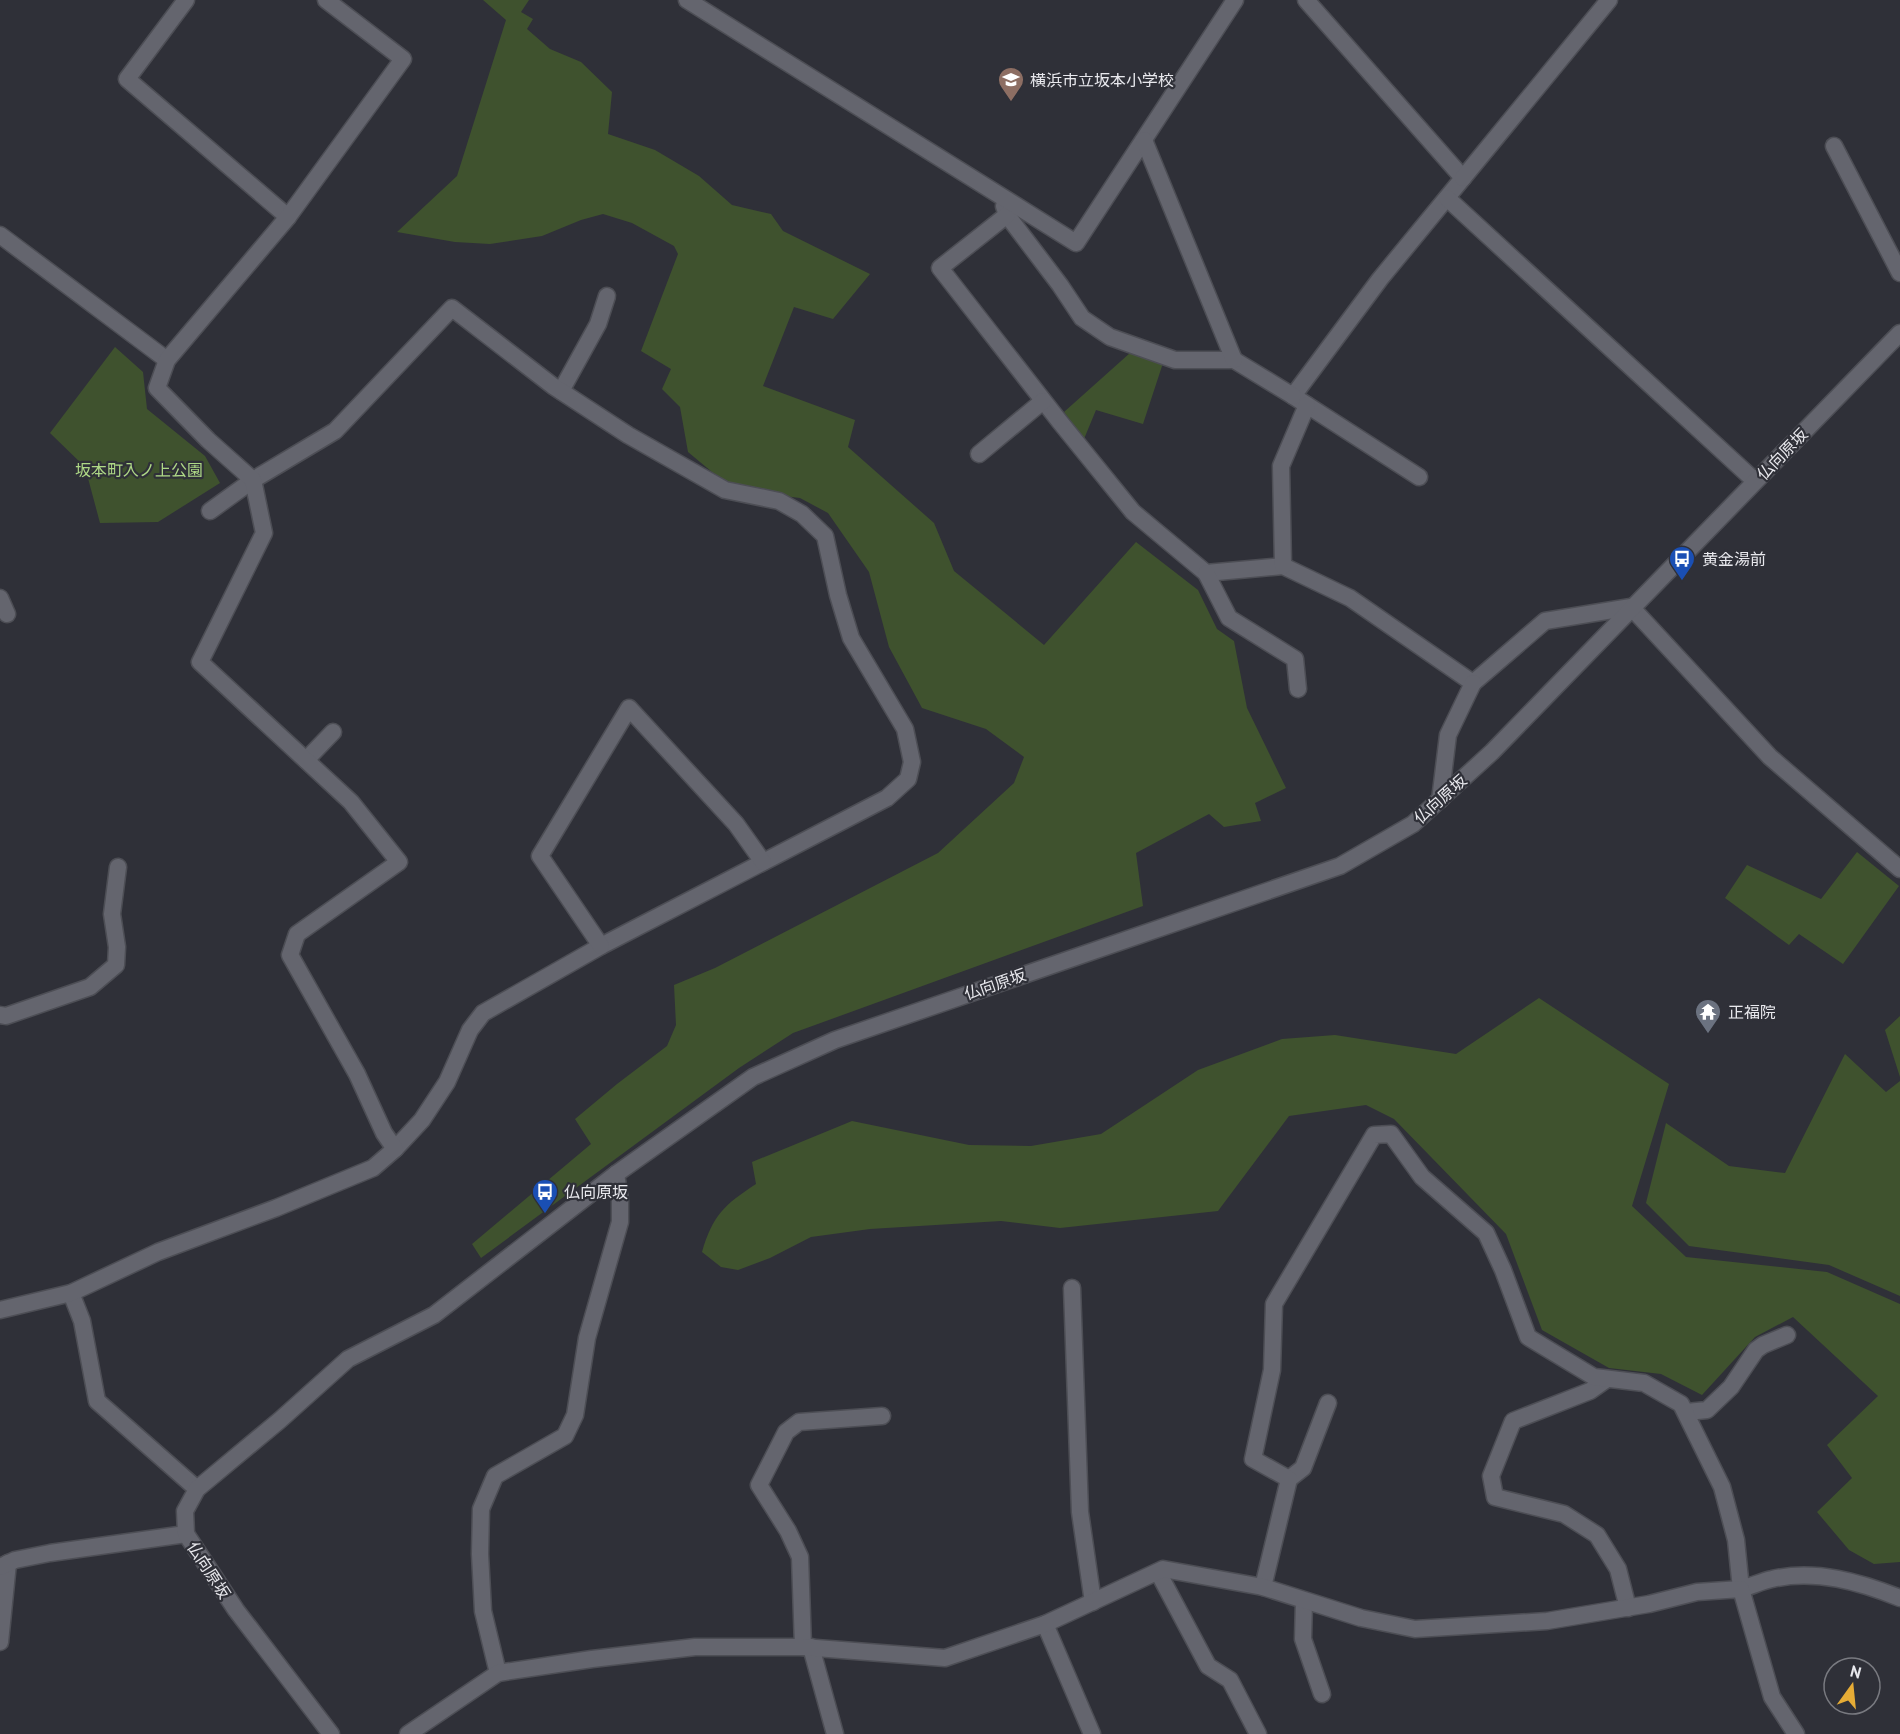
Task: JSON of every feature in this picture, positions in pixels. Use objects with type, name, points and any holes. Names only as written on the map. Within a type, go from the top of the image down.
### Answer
[{"type":"street","points":[[186,0],[127,79],[288,217]]},
{"type":"street","points":[[326,0],[403,59],[288,217],[167,360],[157,388],[208,440],[253,480],[264,533],[200,662],[351,802],[399,862],[297,934],[290,955],[357,1074],[384,1133],[395,1149]]},
{"type":"street","points":[[687,0],[1076,243],[1235,0]]},
{"type":"street","points":[[1306,0],[1463,178]]},
{"type":"street","points":[[1283,566],[1281,466],[1300,401],[1380,279],[1609,0]]},
{"type":"street","points":[[1144,140],[1234,360]]},
{"type":"street","points":[[1834,146],[1900,273]]},
{"type":"street","points":[[998,194],[1008,215],[1082,318],[1110,338],[1175,360],[1234,360],[1419,477]]},
{"type":"street","points":[[1447,198],[1755,481]]},
{"type":"street","points":[[1008,215],[940,268],[1133,512],[1206,573],[1228,618],[1295,659],[1298,689]]},
{"type":"street","points":[[0,235],[167,360]]},
{"type":"street","points":[[561,391],[598,324],[608,296]]},
{"type":"street","points":[[0,1310],[71,1293],[159,1252],[373,1168],[395,1149],[422,1120],[447,1082],[470,1030],[483,1012],[601,946],[887,798],[908,779],[912,762],[905,729],[851,638],[838,595],[825,536],[802,514],[779,501],[725,490],[628,435],[561,391],[452,308],[335,431],[253,480],[210,511]]},
{"type":"street","name":"仏向原坂","points":[[331,1734],[236,1610],[186,1534],[185,1511],[197,1489],[280,1420],[348,1359],[434,1315],[616,1174],[753,1077],[846,1036],[1340,866],[1413,824],[1492,752],[1900,333]]},
{"type":"street","points":[[980,454],[1043,400]]},
{"type":"street","points":[[1206,573],[1283,566],[1350,598],[1473,683]]},
{"type":"street","points":[[0,598],[7,614]]},
{"type":"street","points":[[1440,800],[1448,735],[1473,683],[1545,621],[1631,607],[1770,757],[1900,869]]},
{"type":"street","points":[[601,946],[540,856],[629,708],[736,824],[763,862]]},
{"type":"street","points":[[306,760],[333,732]]},
{"type":"street","points":[[0,1015],[6,1016],[90,987],[116,965],[117,947],[112,914],[118,867]]},
{"type":"street","points":[[1289,1479],[1253,1459],[1272,1370],[1274,1304],[1374,1135],[1390,1134],[1422,1177],[1486,1233],[1503,1270],[1528,1337],[1594,1377],[1644,1383],[1681,1404],[1687,1412],[1722,1486],[1736,1540],[1741,1589],[1772,1696],[1796,1734]]},
{"type":"street","points":[[498,1673],[483,1611],[480,1554],[481,1509],[495,1476],[565,1436],[575,1415],[587,1338],[620,1222],[620,1199],[616,1174]]},
{"type":"street","points":[[1072,1288],[1080,1512],[1093,1602]]},
{"type":"street","points":[[71,1293],[82,1321],[97,1401],[197,1489]]},
{"type":"street","points":[[1687,1412],[1707,1410],[1731,1387],[1756,1350],[1786,1335]]},
{"type":"street","points":[[1607,1379],[1590,1391],[1513,1421],[1491,1476],[1494,1497],[1564,1514],[1597,1535],[1618,1569],[1628,1608]]},
{"type":"street","points":[[1263,1587],[1289,1479],[1303,1468],[1328,1403]]},
{"type":"street","points":[[835,1734],[807,1647],[800,1557],[788,1531],[759,1485],[786,1432],[799,1422],[882,1416]]},
{"type":"street","points":[[0,1642],[4,1565],[50,1552],[186,1534]]},
{"type":"street","points":[[408,1734],[498,1673],[592,1659],[694,1647],[807,1647],[945,1658],[1044,1623],[1163,1569],[1263,1587],[1361,1618],[1415,1629],[1547,1621],[1628,1608],[1697,1592],[1741,1589],[1772,1579],[1807,1575],[1829,1576],[1869,1586],[1900,1598]]},
{"type":"street","points":[[1158,1572],[1208,1666],[1230,1680],[1258,1734]]},
{"type":"street","points":[[1304,1601],[1303,1639],[1322,1694]]},
{"type":"street","points":[[1044,1623],[1092,1734]]},
{"type":"green space","points":[[483,0],[529,0],[521,12],[533,19],[527,29],[550,49],[581,62],[612,92],[608,134],[655,150],[699,176],[732,205],[771,214],[783,231],[870,274],[833,319],[794,307],[763,386],[855,420],[848,447],[934,523],[954,571],[1044,645],[1136,542],[1198,590],[1217,629],[1234,641],[1247,708],[1286,788],[1255,803],[1261,821],[1224,827],[1209,814],[1136,853],[1143,906],[793,1033],[739,1068],[481,1258],[472,1244],[591,1144],[575,1119],[667,1046],[676,1025],[674,985],[715,968],[938,853],[1014,783],[1024,757],[986,729],[922,708],[889,647],[869,572],[828,513],[800,498],[743,491],[712,472],[688,452],[680,407],[662,389],[671,369],[641,351],[678,254],[674,246],[632,223],[603,214],[581,220],[542,236],[490,244],[455,242],[397,232],[457,176],[506,20]]},
{"type":"green space","name":"坂本町入ノ上公園","points":[[115,347],[143,372],[147,409],[205,456],[220,483],[158,522],[100,523],[85,467],[50,433]]},
{"type":"green space","points":[[1130,353],[1163,363],[1143,424],[1096,410],[1084,439],[1064,412]]},
{"type":"green space","points":[[1857,852],[1899,886],[1843,964],[1799,934],[1789,945],[1725,898],[1747,865],[1821,899]]},
{"type":"green space","points":[[1539,998],[1669,1084],[1632,1206],[1686,1257],[1827,1272],[1900,1304],[1900,1562],[1874,1564],[1849,1550],[1817,1512],[1852,1478],[1827,1445],[1878,1396],[1793,1317],[1755,1337],[1702,1395],[1661,1374],[1609,1368],[1542,1330],[1506,1234],[1394,1119],[1366,1105],[1289,1116],[1218,1211],[1060,1228],[1001,1221],[870,1229],[811,1237],[770,1258],[738,1270],[721,1267],[702,1252],[715,1220],[721,1212],[756,1184],[752,1162],[852,1121],[969,1145],[1031,1146],[1101,1134],[1198,1070],[1282,1039],[1335,1035],[1456,1054]]},
{"type":"green space","points":[[1900,1016],[1900,1077],[1885,1030]]},
{"type":"green space","points":[[1845,1054],[1886,1092],[1900,1081],[1900,1296],[1829,1265],[1689,1246],[1646,1203],[1666,1123],[1729,1166],[1785,1173]]},
{"type":"place","name":"横浜市立坂本小学校","points":[[1011,103]]},
{"type":"place","name":"黄金湯前","points":[[1682,582]]},
{"type":"place","name":"正福院","points":[[1708,1035]]},
{"type":"place","name":"仏向原坂","points":[[545,1215]]}]
